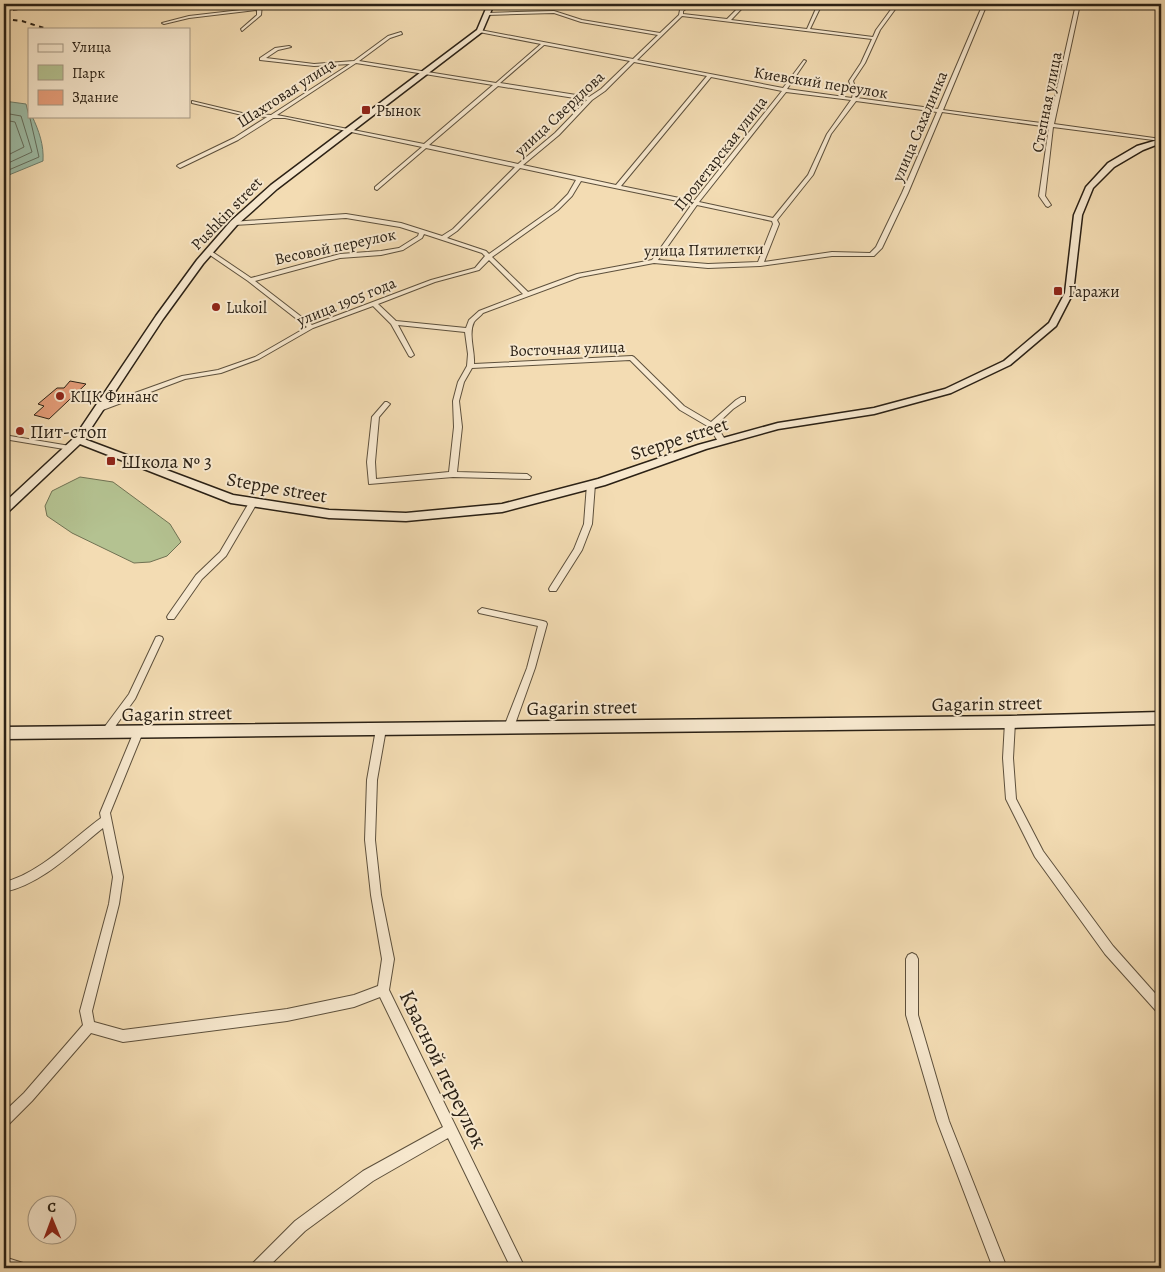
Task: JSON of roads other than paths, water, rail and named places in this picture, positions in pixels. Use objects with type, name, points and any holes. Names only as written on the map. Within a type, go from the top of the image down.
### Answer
[{"type":"street","points":[[242,30],[258,15],[260,4]]},
{"type":"street","points":[[480,31],[491,4]]},
{"type":"street","name":"улица Свердлова","points":[[442,238],[456,230],[520,166],[558,134],[590,99],[681,16],[681,12],[691,4]]},
{"type":"street","points":[[728,21],[744,4]]},
{"type":"street","points":[[809,28],[820,4]]},
{"type":"street","points":[[774,220],[810,175],[829,134],[854,100],[855,93],[851,81],[874,38],[897,4]]},
{"type":"street","name":"улица Сахалинка","points":[[872,255],[879,248],[905,193],[985,4]]},
{"type":"street","name":"Степная улица","points":[[1048,205],[1042,196],[1051,127],[1078,4]]},
{"type":"street","points":[[164,23],[189,17],[258,9]]},
{"type":"street","points":[[486,14],[554,12],[582,21],[661,34]]},
{"type":"street","points":[[681,16],[809,28],[874,38]]},
{"type":"street","name":"Киевский переулок","points":[[480,31],[632,62],[785,90],[1161,141]]},
{"type":"street","name":"Pushkin street","points":[[4,509],[78,440],[159,318],[209,252],[234,223],[274,187],[480,31]]},
{"type":"street","name":"Шахтовая улица","points":[[180,166],[236,139],[356,62],[389,37],[401,32]]},
{"type":"street","points":[[376,188],[543,44]]},
{"type":"street","points":[[289,47],[277,49],[262,59],[314,65],[356,62],[590,99]]},
{"type":"street","name":"Пролетарская улица","points":[[654,261],[696,203],[785,90],[785,87],[804,61]]},
{"type":"street","points":[[618,187],[710,76]]},
{"type":"street","points":[[194,102],[242,114],[285,117],[774,220]]},
{"type":"street","name":"Steppe street","points":[[78,440],[131,459],[192,486],[231,499],[329,514],[406,517],[502,508],[591,484],[722,441],[778,426],[874,411],[948,391],[1007,363],[1053,324],[1068,293],[1074,271],[1078,214],[1090,187],[1111,165],[1140,148],[1161,141]]},
{"type":"street","name":"улица 1905 года","points":[[98,409],[163,384],[219,372],[257,358],[311,327],[433,281],[477,269],[488,257],[556,209],[570,195],[579,179]]},
{"type":"street","points":[[234,223],[346,216],[401,225],[484,252],[526,293]]},
{"type":"street","points":[[760,264],[776,224],[774,220]]},
{"type":"street","name":"Весовой переулок","points":[[250,280],[340,256],[381,253],[401,249],[420,237],[422,233]]},
{"type":"street","points":[[209,252],[250,280],[311,327]]},
{"type":"street","name":"улица Пятилетки","points":[[469,332],[471,321],[481,312],[526,293],[579,275],[654,261],[708,266],[760,264],[832,254],[872,255]]},
{"type":"street","points":[[375,304],[394,322],[411,355]]},
{"type":"street","points":[[394,322],[469,332],[470,366],[461,382],[456,401],[458,427],[453,474]]},
{"type":"street","name":"Восточная улица","points":[[470,366],[632,358],[682,408],[712,425],[722,441]]},
{"type":"street","points":[[712,425],[725,415],[731,406],[742,399]]},
{"type":"street","points":[[387,404],[376,417],[371,462],[372,482],[453,474],[527,477]]},
{"type":"street","points":[[4,437],[70,448]]},
{"type":"street","points":[[553,589],[578,550],[588,524],[591,484]]},
{"type":"street","points":[[171,617],[199,577],[224,554],[253,503]]},
{"type":"street","points":[[482,612],[543,624],[531,668],[509,727]]},
{"type":"street","points":[[106,732],[132,696],[159,639]]},
{"type":"street","name":"Gagarin street","points":[[4,733],[1010,722],[1161,718]]},
{"type":"street","points":[[1010,722],[1008,758],[1011,799],[1039,854],[1109,950],[1161,1008]]},
{"type":"street","name":"Квасной переулок","points":[[381,729],[372,780],[370,840],[376,895],[388,959],[383,990],[518,1268]]},
{"type":"street","points":[[89,1027],[86,1011],[114,904],[118,877],[105,812],[138,732]]},
{"type":"street","points":[[4,886],[10,887],[37,872],[107,819]]},
{"type":"street","points":[[912,959],[912,1015],[943,1121],[1000,1268]]},
{"type":"street","points":[[89,1027],[123,1036],[286,1014],[354,1001],[383,990]]},
{"type":"street","points":[[4,1121],[28,1097],[89,1027]]},
{"type":"street","points":[[258,1268],[300,1226],[368,1176],[451,1130]]},
{"type":"street","points":[[4,1264],[18,1268]]},
{"type":"water","points":[[4,101],[26,104],[28,118],[33,118],[39,133],[43,161],[4,177]]},
{"type":"railway","points":[[4,11],[58,4]]},
{"type":"railway","points":[[4,19],[22,21],[44,28]]},
{"type":"place","name":"Рынок","points":[[366,110]]},
{"type":"place","name":"Гаражи","points":[[1058,291]]},
{"type":"place","name":"Lukoil","points":[[216,307]]},
{"type":"place","name":"КЦК Финанс","points":[[60,396]]},
{"type":"place","name":"Пит-стоп","points":[[20,431]]},
{"type":"place","name":"Школа № 3","points":[[111,461]]}]
